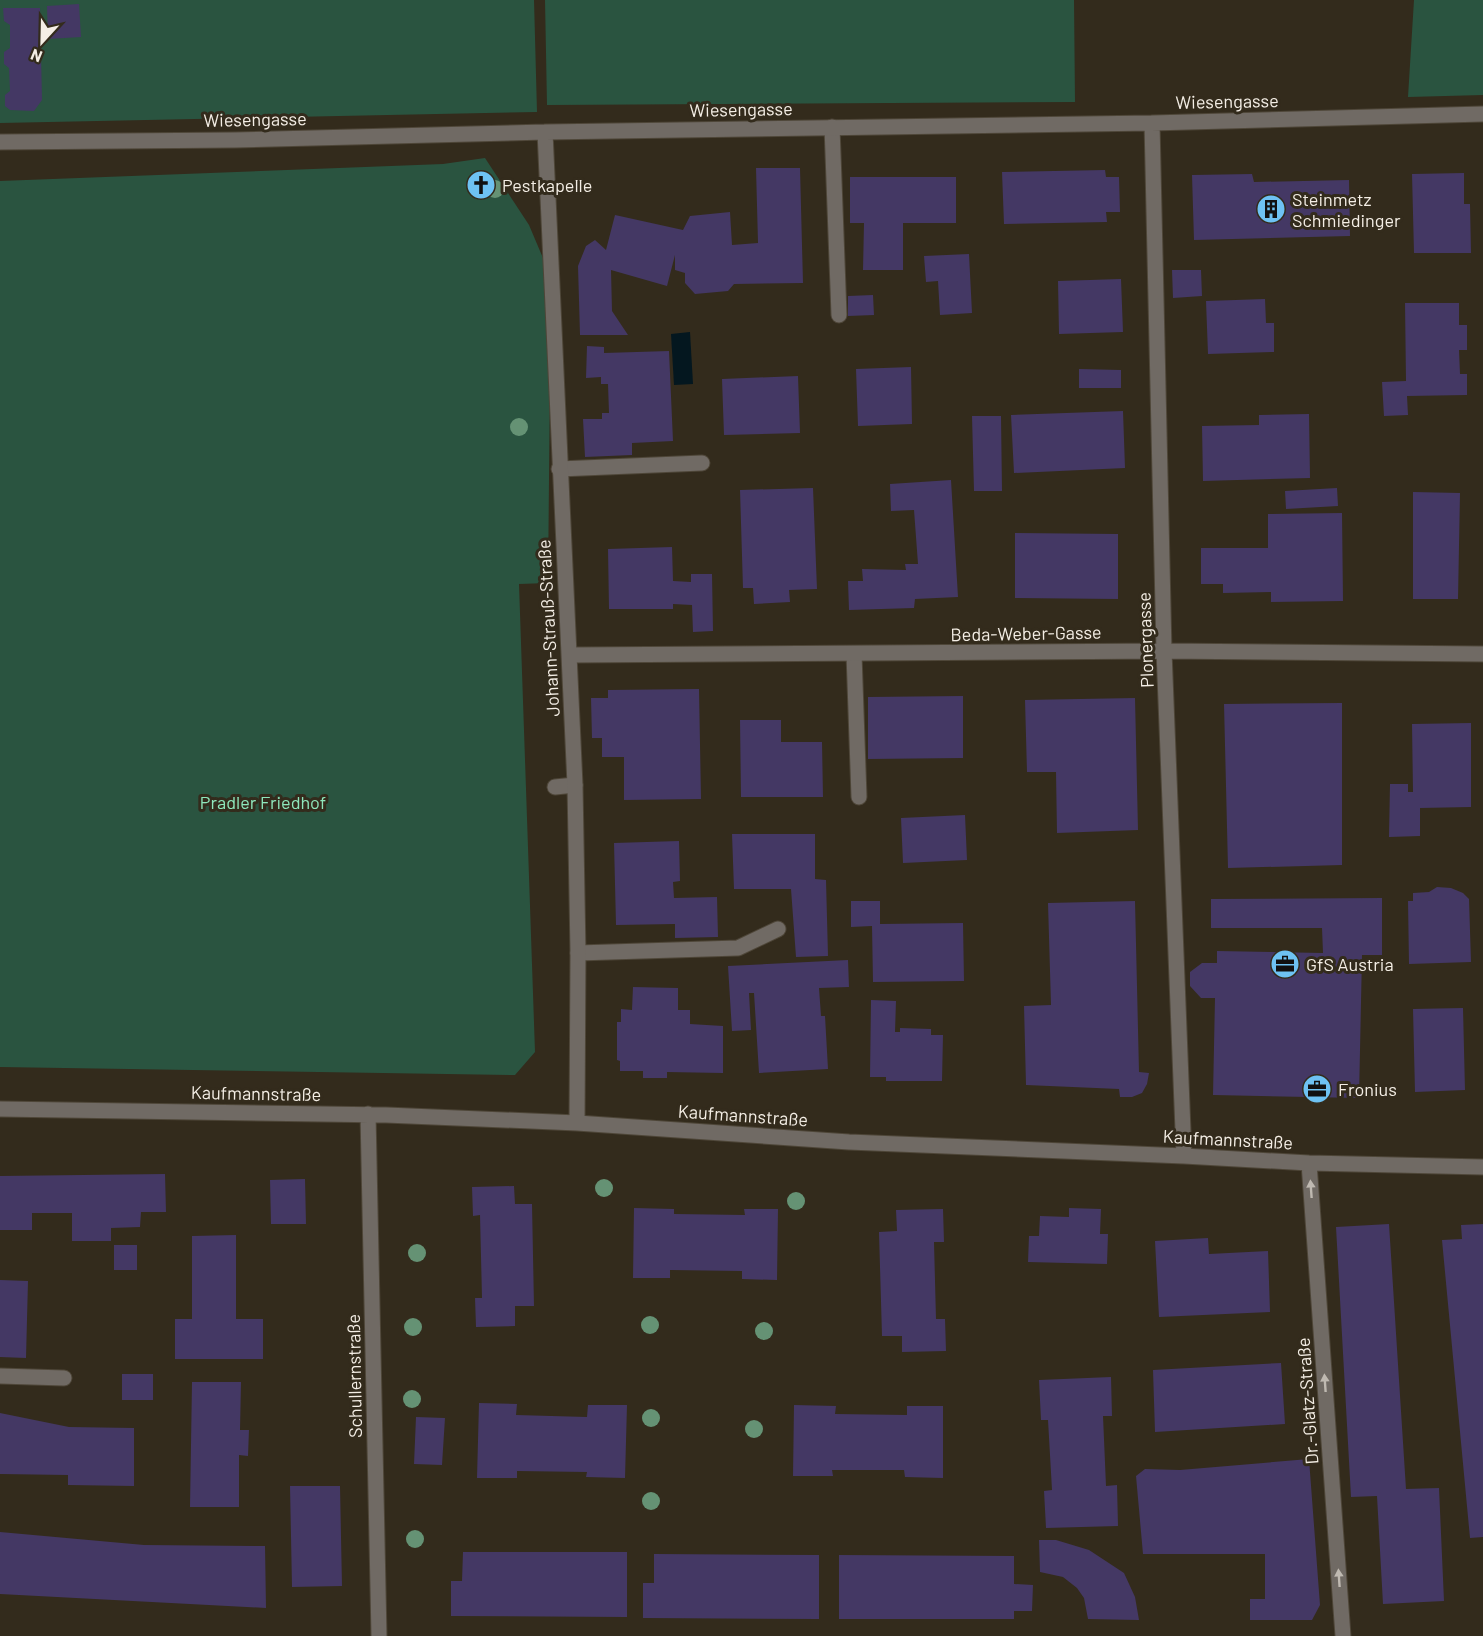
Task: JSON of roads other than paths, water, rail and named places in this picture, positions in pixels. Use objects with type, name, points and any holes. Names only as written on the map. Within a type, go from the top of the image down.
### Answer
[{"type":"street","name":"Wiesengasse","points":[[0,142],[236,140],[545,132],[1152,123],[1483,114]]},
{"type":"street","name":"Plonergasse","points":[[1152,123],[1164,651],[1184,1155]]},
{"type":"street","points":[[832,127],[839,315]]},
{"type":"street","name":"Johann-Strauß-Straße","points":[[545,132],[575,784],[578,1123]]},
{"type":"street","points":[[559,469],[702,463]]},
{"type":"street","name":"Beda-Weber-Gasse","points":[[570,655],[1164,651],[1483,654]]},
{"type":"street","points":[[855,654],[859,797]]},
{"type":"street","points":[[555,787],[575,784]]},
{"type":"street","points":[[578,953],[738,948],[778,929]]},
{"type":"street","name":"Kaufmannstraße","points":[[0,1109],[368,1114],[578,1123],[849,1142],[1184,1155],[1309,1163],[1483,1167]]},
{"type":"street","name":"Schullernstraße","points":[[368,1114],[379,1636]]},
{"type":"street","name":"Dr.-Glatz-Straße","points":[[1309,1163],[1343,1636]]},
{"type":"street","points":[[0,1376],[64,1378]]},
{"type":"water","points":[[690,332],[693,384],[674,385],[671,334]]},
{"type":"place","name":"Pestkapelle","points":[[481,185]]},
{"type":"place","name":"Steinmetz Schmiedinger","points":[[1271,209]]},
{"type":"place","name":"GfS Austria","points":[[1285,964]]},
{"type":"place","name":"Fronius","points":[[1317,1089]]},
{"type":"park label","name":"Pradler Friedhof","points":[[263,802]]}]
